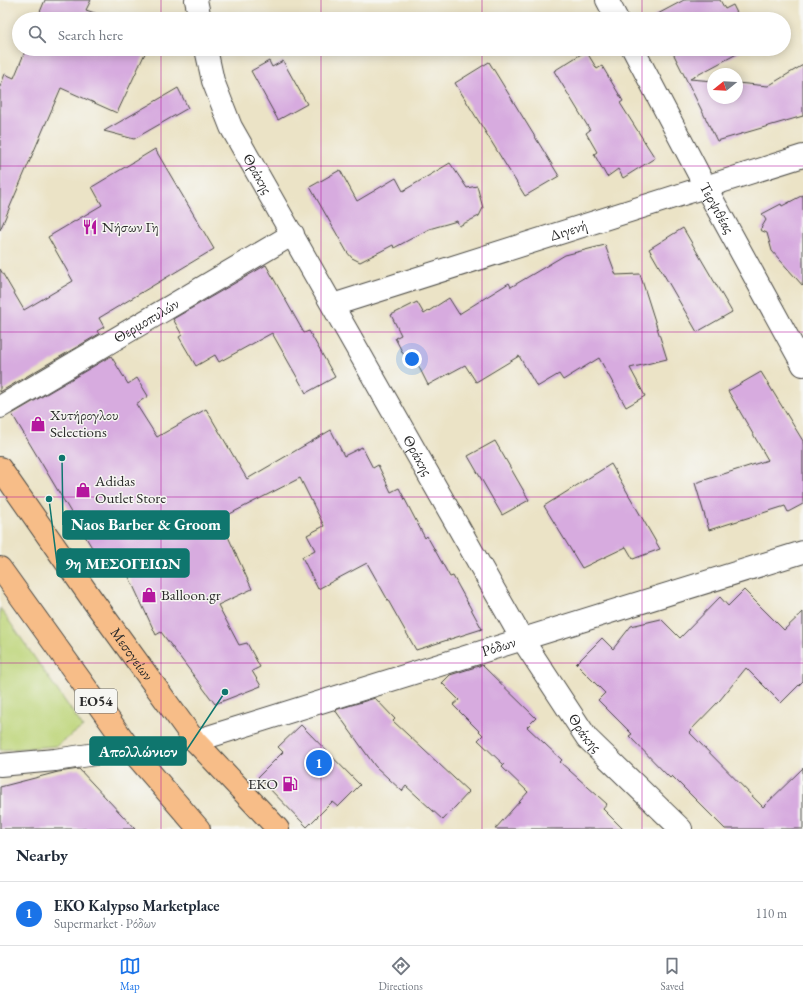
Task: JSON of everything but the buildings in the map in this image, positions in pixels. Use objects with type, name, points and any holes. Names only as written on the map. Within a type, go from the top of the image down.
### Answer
[{"type":"main road","name":"Μεσογείων","points":[[0,468],[91,598],[195,741],[278,829]]},
{"type":"main road","name":"ΕΟ54","points":[[0,568],[130,749],[199,829]]},
{"type":"street","points":[[196,0],[199,12]]},
{"type":"street","points":[[607,0],[613,12]]},
{"type":"street","name":"Θράκης","points":[[208,56],[213,81],[232,127],[522,639],[587,738],[681,829]]},
{"type":"street","name":"Τερψιθέας","points":[[637,56],[706,188],[803,365]]},
{"type":"street","name":"Διγενή","points":[[333,305],[803,156]]},
{"type":"street","name":"Θερμοπυλών","points":[[0,407],[293,234]]},
{"type":"street","name":"Ρόδων","points":[[195,741],[803,552]]},
{"type":"street","points":[[0,765],[55,760],[130,749]]},
{"type":"green space","points":[[0,608],[83,727],[56,746],[0,750]]},
{"type":"place","name":"Νήσων Γη","points":[[90,227]]},
{"type":"place","name":"Χυτήρογλου Selections","points":[[38,424]]},
{"type":"place","name":"Naos Barber & Groom","points":[[62,458]]},
{"type":"place","name":"Adidas Outlet Store","points":[[83,490]]},
{"type":"place","name":"9η ΜΕΣΟΓΕΙΩΝ","points":[[49,499]]},
{"type":"place","name":"Balloon.gr","points":[[149,595]]},
{"type":"place","name":"Απολλώνιον","points":[[225,692]]},
{"type":"place","name":"EKO Kalypso Marketplace","points":[[319,763]]},
{"type":"place","name":"EKO","points":[[290,784]]}]
